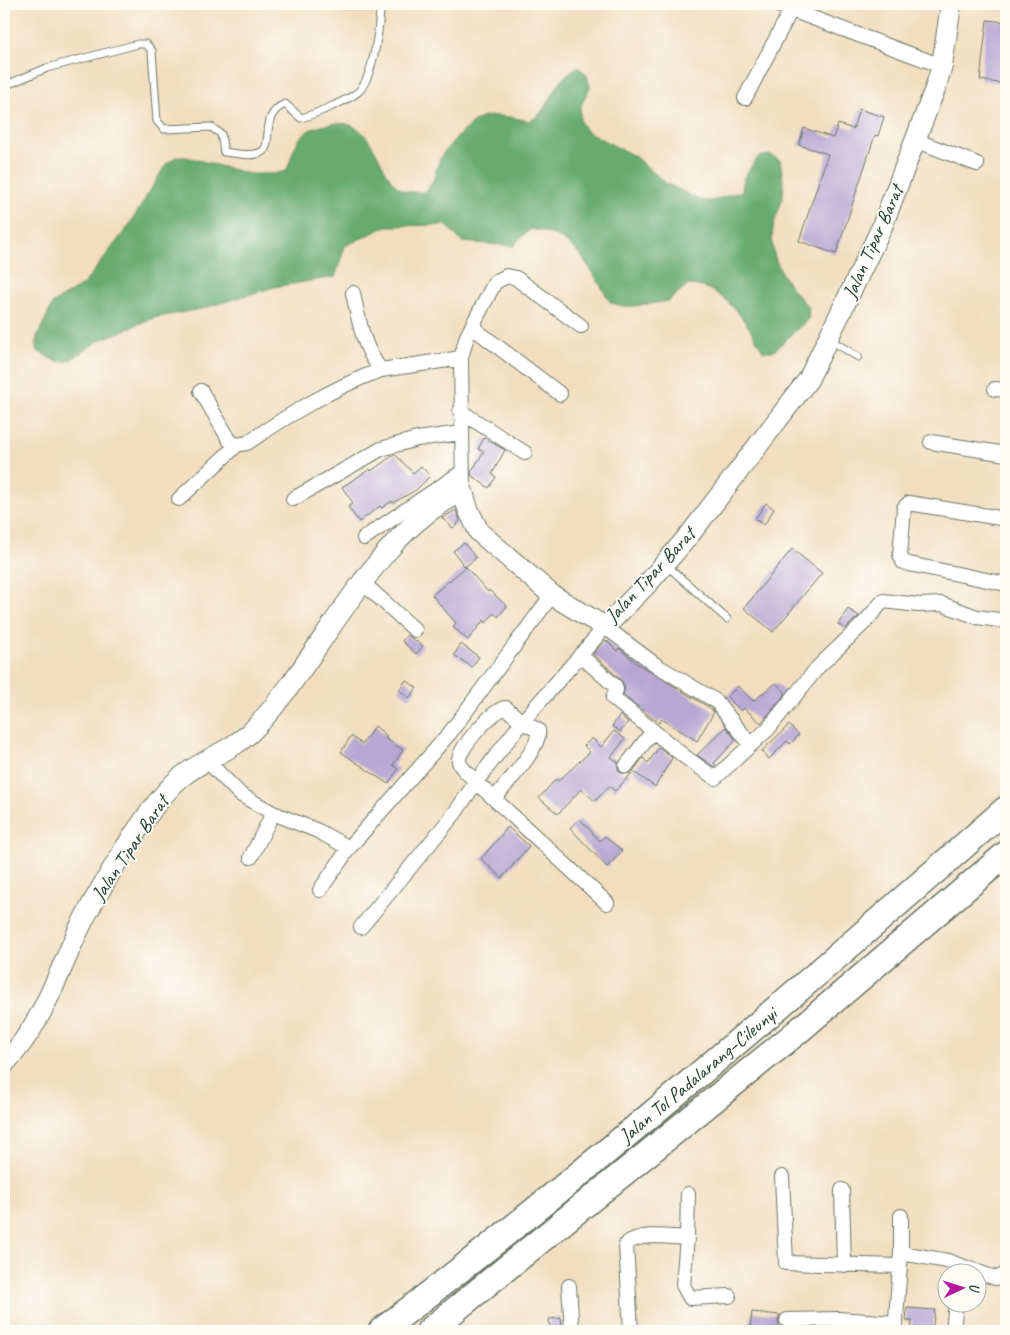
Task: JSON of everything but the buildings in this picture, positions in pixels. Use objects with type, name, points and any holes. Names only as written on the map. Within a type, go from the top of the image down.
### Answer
[{"type":"highway","name":"Jalan Tol Padalarang–Cileunyi","points":[[381,1331],[500,1240],[774,1012],[1006,809]]},
{"type":"highway","name":"Jalan Tol Padalarang–Cileunyi","points":[[429,1331],[796,1033],[1006,854]]},
{"type":"street","points":[[775,4],[942,66]]},
{"type":"street","name":"Jalan Tipar Barat","points":[[4,1064],[27,1039],[47,1002],[84,919],[130,840],[174,783],[238,743],[254,729],[292,681],[389,549],[415,523],[438,504],[462,492],[479,532],[552,596],[605,627],[665,564],[691,533],[808,380],[829,339],[881,229],[942,66],[951,4]]},
{"type":"street","points":[[745,98],[791,10]]},
{"type":"street","points":[[915,140],[977,164]]},
{"type":"street","points":[[462,492],[461,358],[472,327],[495,282],[511,276],[581,326]]},
{"type":"street","points":[[352,293],[365,344],[371,357],[381,370]]},
{"type":"street","points":[[472,327],[560,394]]},
{"type":"street","points":[[179,499],[237,445],[247,443],[299,408],[324,394],[381,370],[461,358]]},
{"type":"street","points":[[202,391],[230,442],[237,445]]},
{"type":"street","points":[[460,411],[525,453]]},
{"type":"street","points":[[293,499],[382,449],[416,439],[461,433]]},
{"type":"street","points":[[931,442],[1006,454]]},
{"type":"street","points":[[364,538],[462,472]]},
{"type":"street","points":[[1006,519],[909,503],[904,508],[900,555],[903,562],[909,564],[1006,584]]},
{"type":"street","points":[[363,583],[415,630]]},
{"type":"street","points":[[320,890],[349,848],[449,734],[552,596]]},
{"type":"street","points":[[580,655],[615,686],[616,690],[612,698],[715,778],[773,723],[818,667],[865,622],[883,601],[919,605],[942,604],[977,617],[1006,621]]},
{"type":"street","points":[[361,927],[455,813],[522,722],[605,627],[656,665],[716,702],[751,744]]},
{"type":"street","points":[[494,798],[532,751],[539,739],[538,730],[522,722],[506,708],[496,711],[461,752],[459,764],[476,782],[607,903]]},
{"type":"street","points":[[626,766],[653,731]]},
{"type":"street","points":[[207,761],[240,795],[273,813],[318,831],[349,848]]},
{"type":"street","points":[[251,856],[273,813]]},
{"type":"street","points":[[782,1177],[786,1263],[844,1265],[925,1256],[941,1262]]},
{"type":"street","points":[[842,1190],[844,1265]]},
{"type":"street","points":[[688,1194],[683,1285],[686,1293],[693,1299],[730,1296]]},
{"type":"street","points":[[787,1320],[838,1319],[895,1327],[901,1260],[901,1216]]},
{"type":"street","points":[[631,1331],[626,1244],[631,1240],[650,1237],[686,1238]]},
{"type":"street","points":[[988,1276],[1001,1277],[1006,1273]]},
{"type":"street","points":[[569,1286],[572,1331]]},
{"type":"street","points":[[952,1331],[955,1312]]},
{"type":"lane","points":[[4,86],[47,68],[138,44],[146,44],[152,51],[157,121],[164,129],[211,127],[221,134],[224,152],[256,154],[263,151],[266,146],[267,127],[272,116],[281,106],[285,104],[301,118],[346,100],[360,90],[376,46],[380,4]]},
{"type":"lane","points":[[829,339],[858,358]]},
{"type":"lane","points":[[665,564],[727,619]]},
{"type":"green space","points":[[578,67],[587,75],[590,87],[580,108],[580,121],[586,131],[634,156],[667,184],[700,200],[711,201],[742,191],[744,177],[758,157],[770,155],[780,160],[783,195],[773,229],[774,251],[781,272],[787,282],[809,307],[808,319],[774,351],[763,351],[749,328],[732,307],[723,298],[700,286],[687,285],[669,301],[623,306],[611,303],[588,266],[571,246],[547,232],[531,229],[514,246],[462,242],[446,225],[387,226],[345,246],[335,277],[274,287],[201,309],[153,318],[98,341],[69,361],[57,362],[36,350],[37,337],[53,303],[84,284],[130,224],[166,164],[176,157],[187,157],[249,174],[274,174],[286,171],[297,144],[307,132],[323,126],[343,123],[355,127],[365,135],[392,181],[401,189],[410,192],[424,192],[433,180],[443,154],[453,141],[472,123],[490,116],[530,121],[544,109],[557,86],[569,72]]}]
